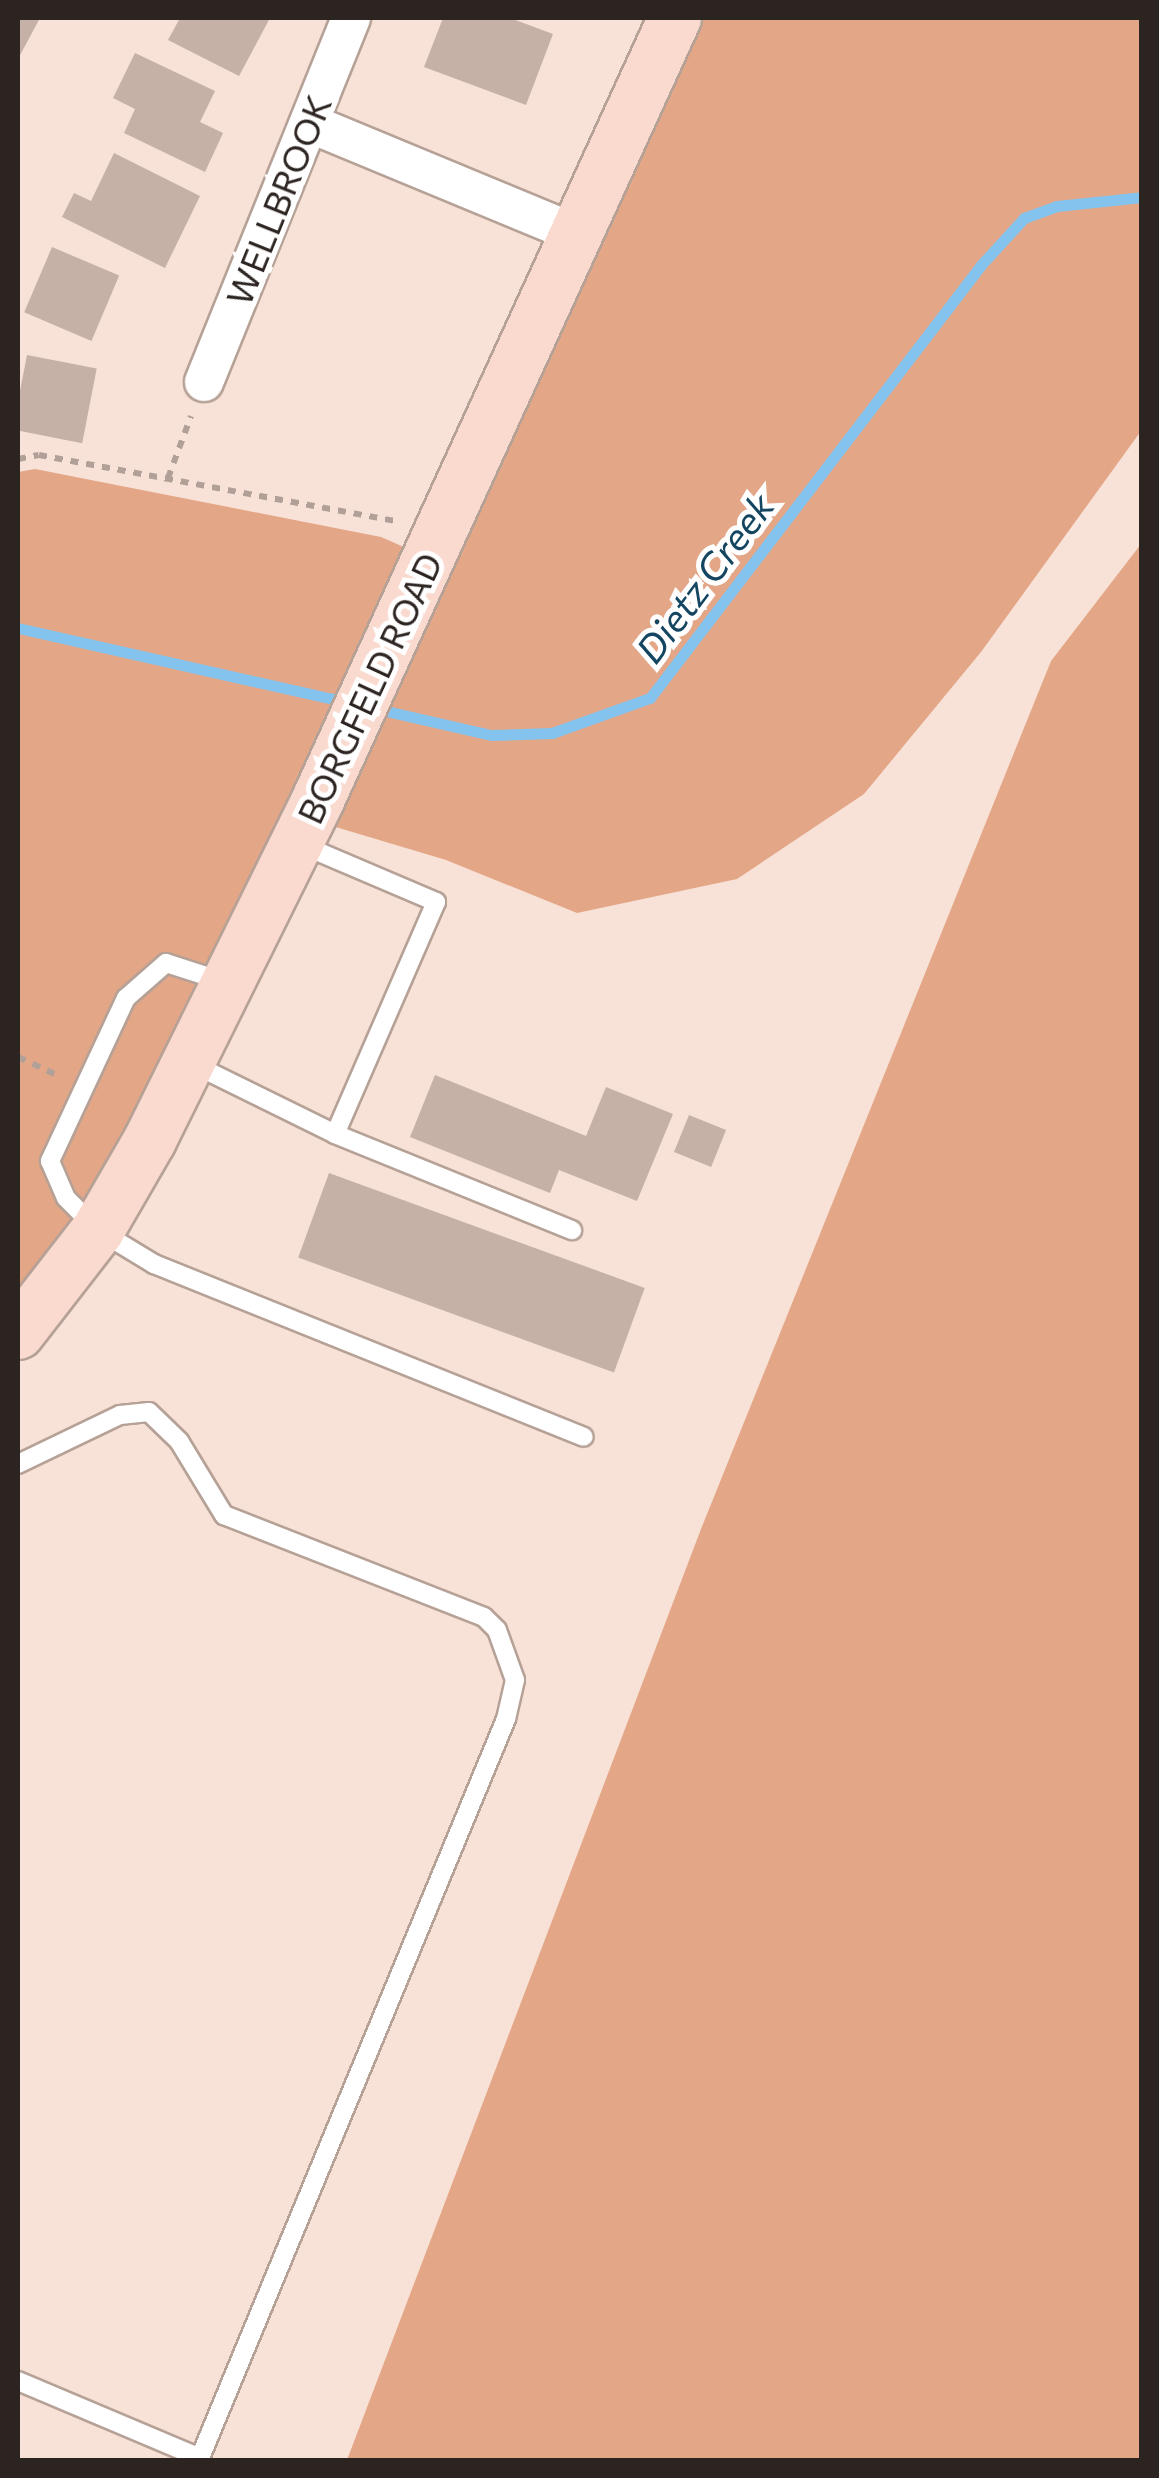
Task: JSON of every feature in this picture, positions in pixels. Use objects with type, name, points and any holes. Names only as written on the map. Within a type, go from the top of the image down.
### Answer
[{"type":"street","name":"WELLBROOK","points":[[204,382],[351,18]]},
{"type":"street","name":"BORGFELD ROAD","points":[[18,1332],[98,1230],[188,1062],[307,822],[675,18]]},
{"type":"street","points":[[309,123],[577,234]]},
{"type":"lane","points":[[307,822],[436,902],[335,1134]]},
{"type":"lane","points":[[225,982],[166,964],[146,975],[114,1017],[80,1086],[50,1161],[66,1198],[98,1230],[154,1264],[584,1436]]},
{"type":"lane","points":[[188,1062],[335,1134],[572,1230]]},
{"type":"lane","points":[[18,1464],[120,1415],[149,1412],[179,1441],[224,1516],[484,1617],[497,1630],[514,1680],[506,1719],[200,2459],[18,2382]]},
{"type":"path","points":[[168,478],[204,382]]},
{"type":"path","points":[[18,460],[39,455],[393,518]]},
{"type":"path","points":[[18,1057],[80,1086]]},
{"type":"shaded area","points":[[675,18],[1141,18],[1141,431],[981,652],[864,794],[737,879],[577,913],[446,860],[309,819],[18,1332],[18,472],[35,469],[381,537],[429,558]]},
{"type":"shaded area","points":[[1141,544],[1141,2460],[347,2460],[701,1529],[1051,661]]},
{"type":"building","points":[[18,18],[40,18],[18,59]]},
{"type":"building","points":[[180,18],[270,18],[239,76],[168,40]]},
{"type":"building","points":[[443,18],[510,18],[553,34],[526,105],[424,67]]},
{"type":"building","points":[[135,53],[215,91],[200,122],[223,133],[205,172],[124,133],[135,109],[113,98]]},
{"type":"building","points":[[114,153],[200,196],[165,268],[62,217],[74,193],[91,201]]},
{"type":"building","points":[[52,247],[119,276],[91,341],[24,312]]},
{"type":"building","points":[[27,355],[97,369],[82,443],[18,431],[18,401]]},
{"type":"building","points":[[435,1075],[586,1136],[606,1087],[673,1114],[637,1201],[559,1170],[550,1193],[410,1137]]},
{"type":"building","points":[[689,1115],[726,1130],[711,1167],[674,1152]]},
{"type":"building","points":[[329,1173],[645,1288],[614,1372],[298,1258]]},
{"type":"waterway","name":"Dietz Creek","points":[[373,708],[491,735],[552,733],[650,698],[981,265],[1024,218],[1057,206],[1142,197]]},
{"type":"waterway","name":"Dietz Creek","points":[[18,628],[350,703]]}]
